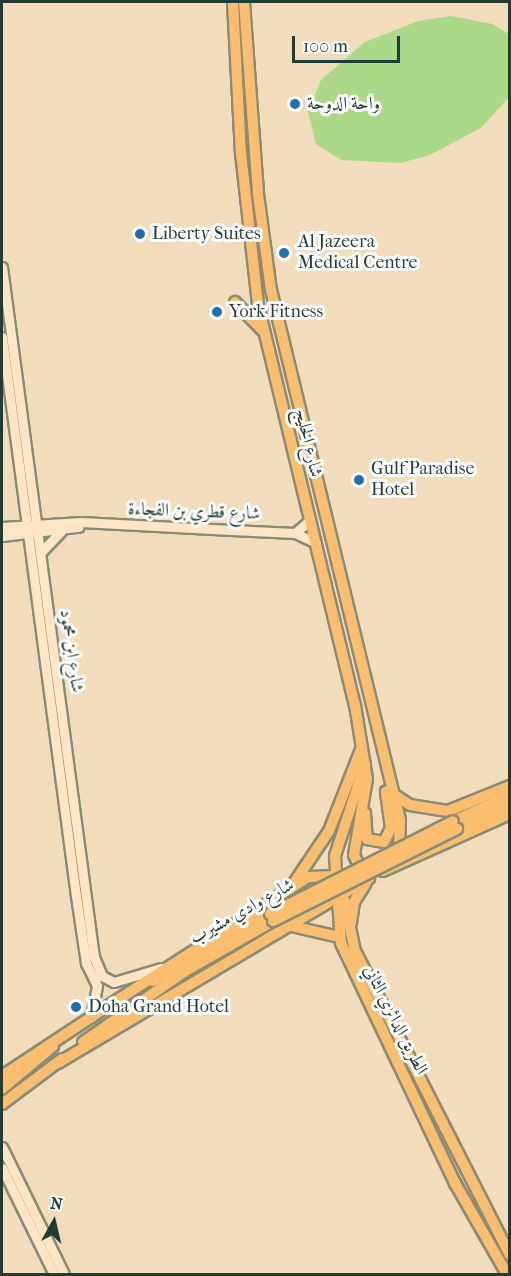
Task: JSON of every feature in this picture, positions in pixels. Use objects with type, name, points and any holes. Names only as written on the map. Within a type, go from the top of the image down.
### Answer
[{"type":"main road","name":"شارع الخليج","points":[[233,2],[244,181],[264,333],[316,543],[362,745],[365,789],[354,855],[361,872],[375,875]]},
{"type":"main road","name":"شارع الخليج","points":[[244,2],[258,194],[272,290],[385,772],[403,834],[393,867]]},
{"type":"main road","points":[[235,302],[264,333]]},
{"type":"main road","points":[[290,888],[325,838],[362,745]]},
{"type":"main road","name":"الطريق الدائري الثاني","points":[[365,764],[339,839],[334,878],[338,896],[339,937],[455,1183],[507,1275]]},
{"type":"main road","points":[[365,789],[365,834],[381,843],[391,828],[385,772]]},
{"type":"main road","points":[[391,792],[410,806],[448,811],[510,786]]},
{"type":"main road","name":"شارع وادي مشيرب","points":[[3,1074],[91,1017],[510,796]]},
{"type":"main road","points":[[455,825],[510,804]]},
{"type":"main road","name":"شارع وادي مشيرب","points":[[2,1104],[123,1011],[276,920],[338,896],[375,875],[510,814]]},
{"type":"main road","points":[[91,1017],[161,968],[290,888],[317,874],[334,878]]},
{"type":"main road","points":[[365,964],[351,910],[375,875]]},
{"type":"main road","name":"الطريق الدائري الثاني","points":[[339,910],[355,951],[365,964],[510,1255]]},
{"type":"main road","points":[[276,920],[311,926],[339,937]]},
{"type":"main road","points":[[2,1089],[39,1063],[61,1037]]},
{"type":"street","name":"شارع ابن محمود","points":[[2,267],[93,957],[102,976],[114,982],[161,968]]},
{"type":"street","name":"شارع ابن محمود","points":[[2,337],[25,528],[86,960],[97,986],[91,1017]]},
{"type":"street","points":[[295,533],[310,520]]},
{"type":"street","name":"شارع قطري بن الفجاءة","points":[[37,527],[77,527],[92,524]]},
{"type":"street","name":"شارع قطري بن الفجاءة","points":[[2,527],[92,524],[295,533],[316,543]]},
{"type":"street","points":[[41,552],[52,536],[77,527]]},
{"type":"street","name":"شارع قطري بن الفجاءة","points":[[2,536],[25,528]]},
{"type":"street","points":[[2,1147],[64,1275]]},
{"type":"street","points":[[2,1168],[54,1275]]},
{"type":"green space","points":[[451,16],[492,24],[509,34],[509,97],[481,128],[430,155],[400,163],[341,160],[316,144],[308,112],[321,80],[365,42],[418,21]]},
{"type":"place","name":"واحة الدوحة","points":[[295,104]]},
{"type":"place","name":"Liberty Suites","points":[[140,234]]},
{"type":"place","name":"Al Jazeera Medical Centre","points":[[284,253]]},
{"type":"place","name":"York Fitness","points":[[217,312]]},
{"type":"place","name":"Gulf Paradise Hotel","points":[[359,480]]},
{"type":"place","name":"Doha Grand Hotel","points":[[76,1007]]}]
